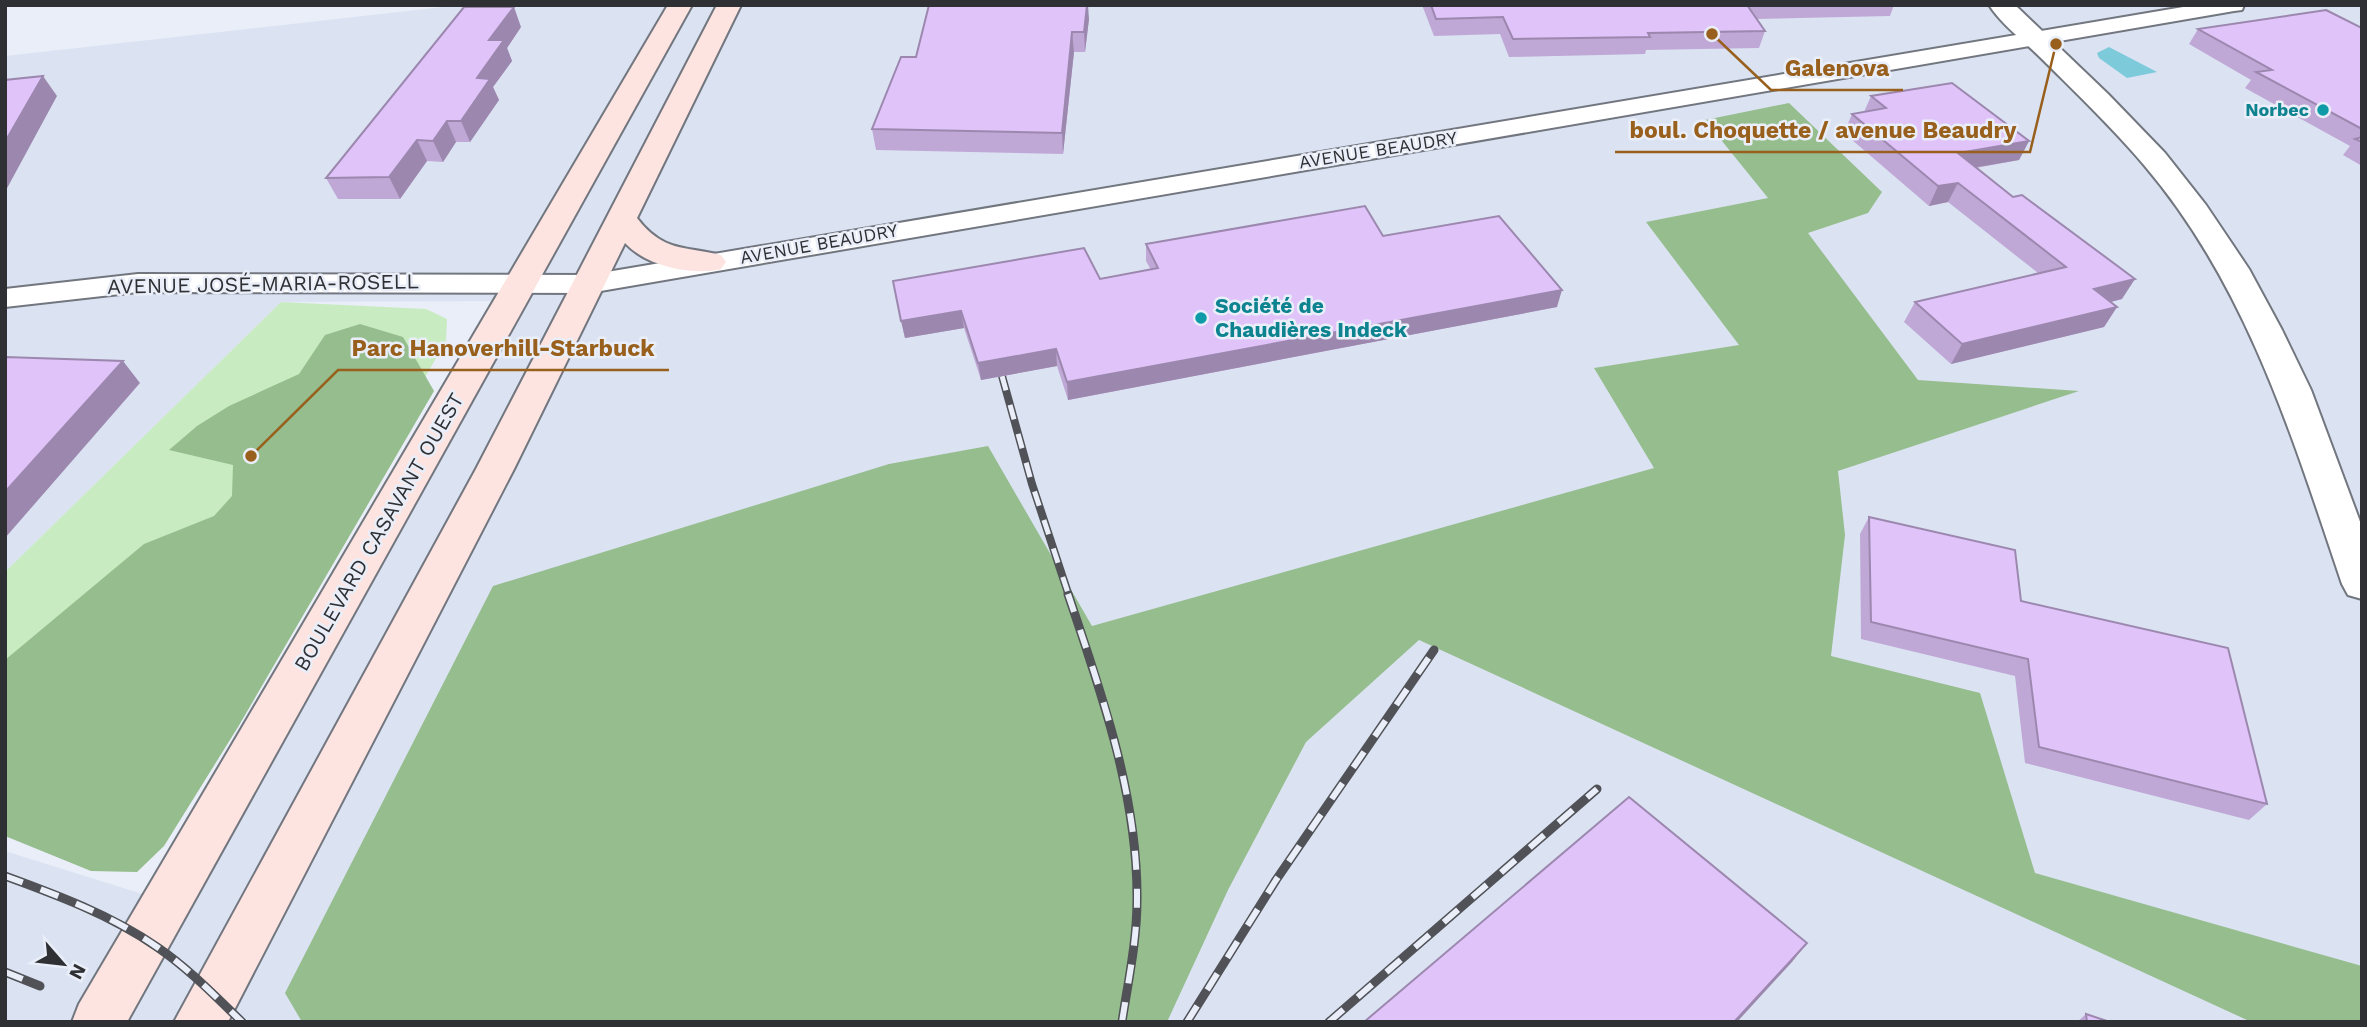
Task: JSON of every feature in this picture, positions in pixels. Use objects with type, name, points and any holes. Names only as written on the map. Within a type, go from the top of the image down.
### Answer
[{"type":"main road","name":"BOULEVARD CASAVANT OUEST","points":[[98,1022],[680,5]]},
{"type":"main road","points":[[200,1022],[495,469],[729,5]]},
{"type":"main road","points":[[620,217],[636,240],[653,250],[669,258],[710,262]]},
{"type":"street","points":[[2001,5],[2155,159],[2204,225],[2266,331],[2293,390],[2362,584]]},
{"type":"street","name":"AVENUE BEAUDRY","points":[[522,283],[589,284],[2234,5]]},
{"type":"street","name":"AVENUE JOSÉ-MARIA-ROSELL","points":[[5,298],[138,283],[522,283]]},
{"type":"shaded area","points":[[461,5],[2362,5],[2362,1022],[5,1022],[5,851],[152,897],[504,301],[281,302],[5,572],[5,56]]},
{"type":"green space","points":[[1789,103],[1882,192],[1868,213],[1808,233],[1918,380],[2079,391],[1838,471],[1845,535],[1831,656],[1980,693],[2035,873],[2362,966],[2362,1022],[2247,1020],[1419,640],[1306,742],[1228,890],[1167,1022],[302,1022],[285,993],[493,586],[889,464],[988,446],[1092,626],[1654,468],[1594,368],[1739,345],[1646,222],[1768,198],[1705,120]]},
{"type":"green space","points":[[281,302],[426,309],[447,319],[446,341],[289,613],[5,663],[5,572]]},
{"type":"green space","points":[[360,324],[403,337],[434,391],[238,727],[164,846],[137,872],[91,871],[5,836],[5,660],[144,544],[214,516],[232,496],[233,465],[169,450],[197,426],[229,406],[299,374],[325,335]]},
{"type":"water","points":[[2109,47],[2157,72],[2127,78],[2099,58],[2097,53]]},
{"type":"building","points":[[929,5],[1087,5],[1084,32],[1072,32],[1062,133],[872,129],[901,57],[916,57]]},
{"type":"building","points":[[1431,5],[1747,5],[1765,31],[1648,33],[1650,37],[1513,39],[1503,17],[1436,19]]},
{"type":"building","points":[[464,7],[514,7],[489,40],[504,40],[477,78],[490,79],[461,121],[447,121],[433,141],[417,140],[389,177],[326,178]]},
{"type":"building","name":"Norbec","points":[[2326,10],[2362,28],[2362,129],[2256,72],[2272,70],[2198,29]]},
{"type":"building","points":[[43,76],[5,142],[5,80]]},
{"type":"building","points":[[1952,83],[2029,141],[1958,153],[2013,197],[2022,195],[2135,279],[2094,289],[2117,307],[1962,344],[1915,302],[2066,267],[1958,183],[1938,186],[1852,114],[1886,108],[1871,96]]},
{"type":"building","name":"Société de Chaudières Indeck","points":[[1365,206],[1383,236],[1499,216],[1562,290],[1067,382],[1056,349],[978,363],[961,311],[901,321],[893,281],[1084,248],[1100,279],[1158,268],[1146,244]]},
{"type":"building","points":[[5,357],[123,361],[5,492]]},
{"type":"building","points":[[1869,517],[2015,550],[2021,601],[2228,648],[2267,804],[2039,747],[2028,659],[1871,622]]},
{"type":"building","points":[[1629,797],[1807,943],[1734,1022],[1364,1022]]},
{"type":"building","points":[[2086,1014],[2110,1022],[2087,1022]]},
{"type":"railway","points":[[1002,376],[1032,484],[1069,596]]},
{"type":"railway","points":[[1068,594],[1115,744],[1136,861],[1137,915],[1122,1022]]},
{"type":"railway","points":[[1187,1022],[1276,880],[1434,650]]},
{"type":"railway","points":[[1329,1022],[1597,789]]},
{"type":"railway","points":[[5,876],[83,907],[121,925],[157,947],[180,964],[242,1022]]},
{"type":"railway","points":[[5,972],[40,986]]},
{"type":"place","name":"Galenova","points":[[1712,34]]},
{"type":"place","name":"boul. Choquette / avenue Beaudry","points":[[2056,44]]},
{"type":"place","name":"Norbec","points":[[2323,110]]},
{"type":"place","name":"Société de Chaudières Indeck","points":[[1201,318]]},
{"type":"place","name":"Parc Hanoverhill-Starbuck","points":[[251,456]]}]
